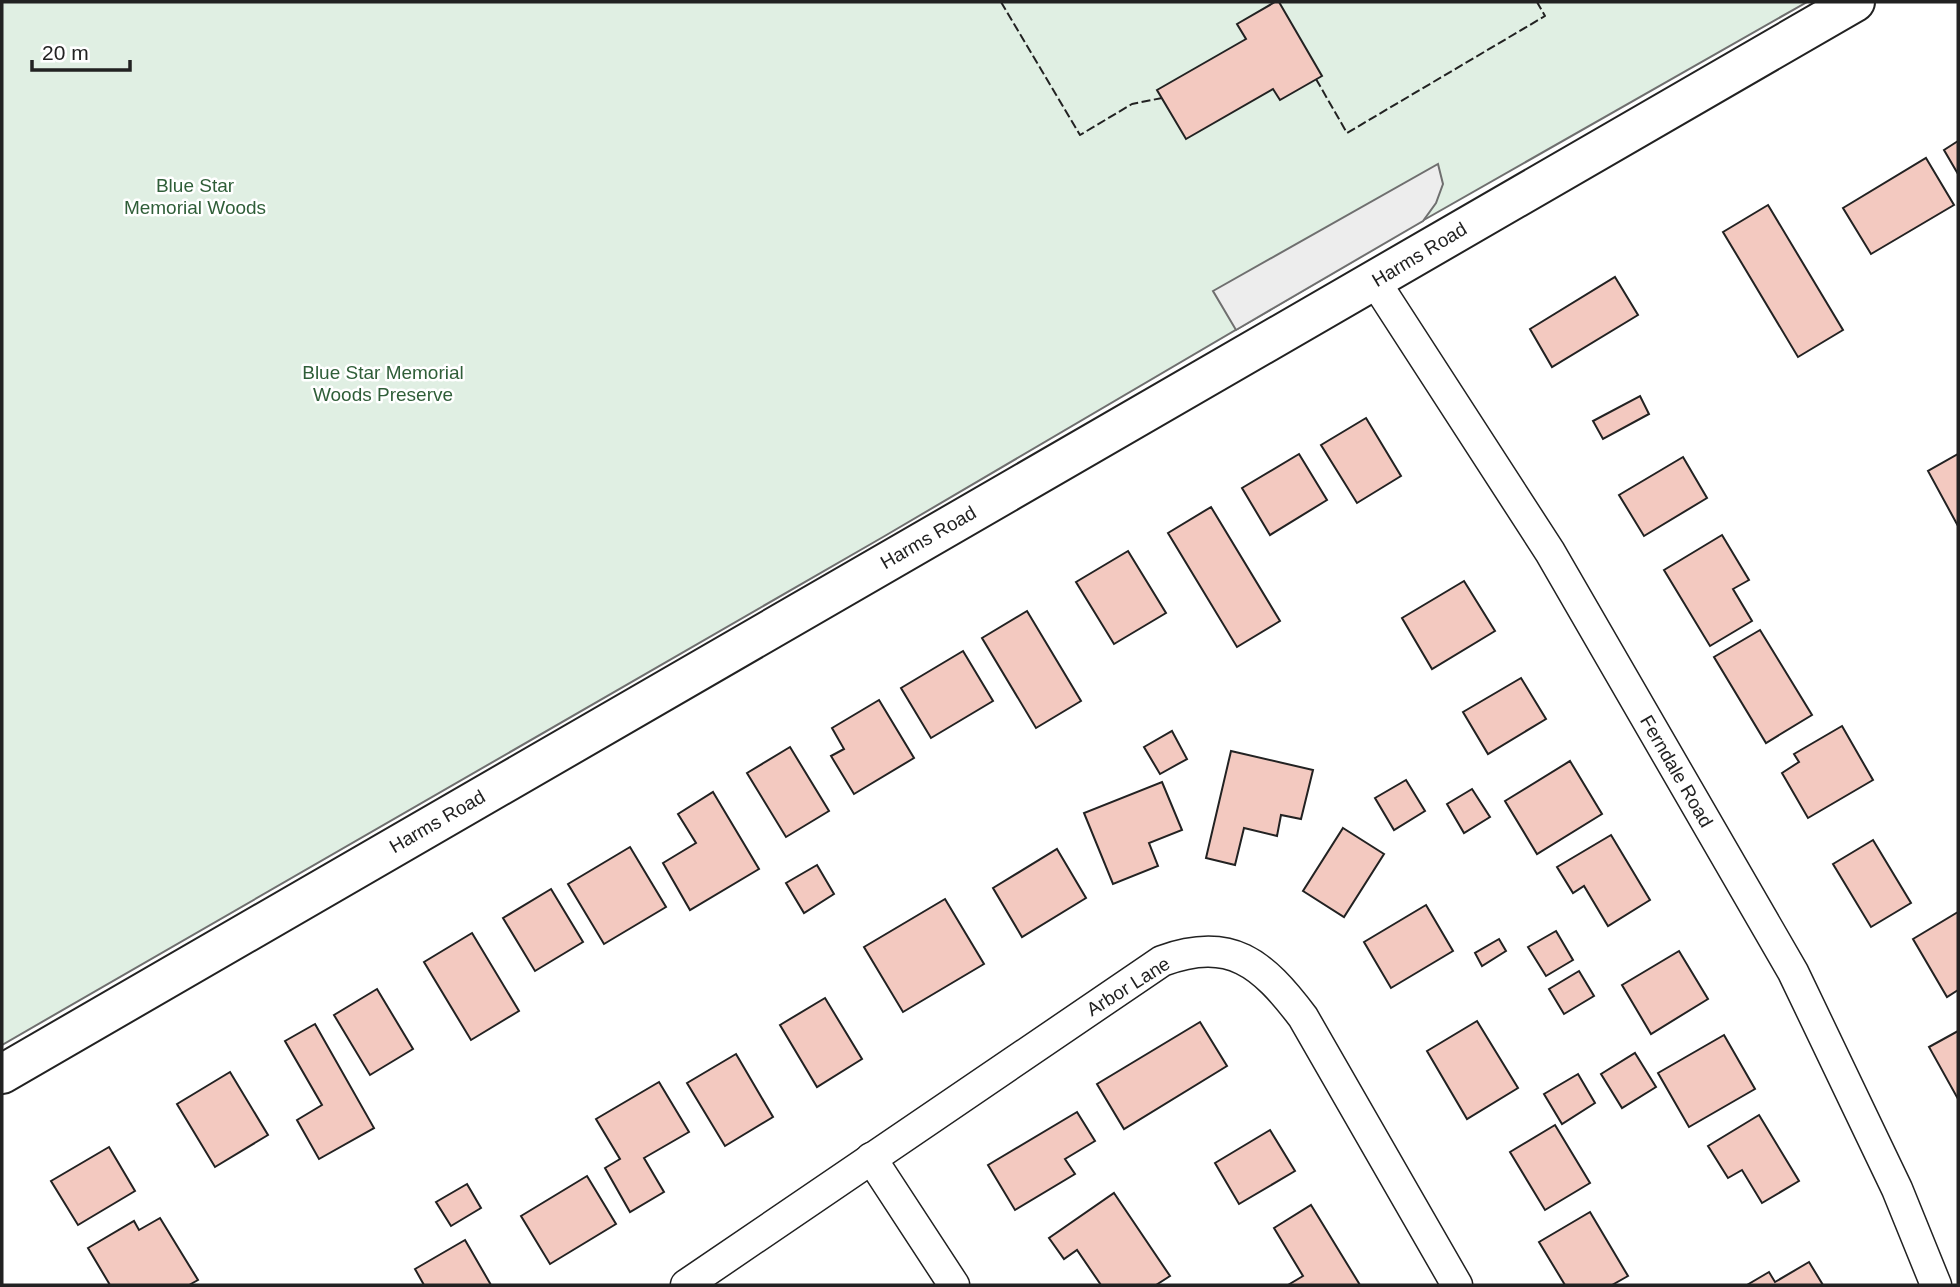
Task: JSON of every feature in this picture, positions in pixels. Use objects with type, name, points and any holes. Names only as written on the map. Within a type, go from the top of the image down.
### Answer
[{"type":"main road","name":"Harms Road","points":[[2,1074],[1855,2]]},
{"type":"street","name":"Ferndale Road","points":[[1374,281],[1550,552],[1793,972],[1891,1177],[1937,1285]]},
{"type":"street","name":"Arbor Lane","points":[[686,1285],[1162,961],[1187,952],[1213,950],[1256,965],[1280,986],[1303,1017],[1457,1285]]},
{"type":"street","points":[[871,1158],[954,1285]]},
{"type":"green space","name":"Blue Star Memorial Woods Preserve","points":[[2,2],[1807,2],[1401,233],[883,537],[2,1045]]},
{"type":"shaded area","points":[[1438,164],[1443,184],[1436,203],[1423,221],[1236,330],[1213,291]]},
{"type":"building","points":[[1279,2],[1322,76],[1280,100],[1273,89],[1186,139],[1157,90],[1246,39],[1237,24]]},
{"type":"building","points":[[1958,141],[1958,174],[1944,150]]},
{"type":"building","points":[[1926,158],[1954,205],[1871,254],[1843,208]]},
{"type":"building","points":[[1768,205],[1843,330],[1798,357],[1723,232]]},
{"type":"building","points":[[1615,277],[1638,315],[1552,367],[1530,329]]},
{"type":"building","points":[[1640,396],[1649,414],[1603,439],[1593,421]]},
{"type":"building","points":[[1366,418],[1401,476],[1357,503],[1321,445]]},
{"type":"building","points":[[1299,454],[1327,500],[1270,535],[1242,488]]},
{"type":"building","points":[[1958,454],[1958,526],[1928,471]]},
{"type":"building","points":[[1683,457],[1707,498],[1644,536],[1619,495]]},
{"type":"building","points":[[1211,507],[1280,621],[1237,647],[1168,533]]},
{"type":"building","points":[[1722,535],[1749,580],[1733,589],[1752,621],[1710,646],[1664,570]]},
{"type":"building","points":[[1128,551],[1166,613],[1114,644],[1076,582]]},
{"type":"building","points":[[1464,581],[1495,631],[1432,669],[1402,618]]},
{"type":"building","points":[[1027,611],[1081,701],[1036,728],[982,638]]},
{"type":"building","points":[[1760,630],[1812,715],[1766,743],[1714,657]]},
{"type":"building","points":[[963,651],[993,701],[931,738],[901,688]]},
{"type":"building","points":[[1521,678],[1546,719],[1488,754],[1463,712]]},
{"type":"building","points":[[879,700],[914,758],[854,794],[831,756],[844,749],[832,728]]},
{"type":"building","points":[[1842,726],[1873,780],[1808,818],[1782,773],[1799,762],[1794,754]]},
{"type":"building","points":[[1172,731],[1187,759],[1160,774],[1144,747]]},
{"type":"building","points":[[790,747],[829,811],[786,837],[747,773]]},
{"type":"building","points":[[1231,751],[1313,770],[1301,819],[1281,815],[1277,836],[1244,828],[1235,865],[1206,858]]},
{"type":"building","points":[[1570,761],[1602,814],[1537,854],[1505,801]]},
{"type":"building","points":[[1406,780],[1425,811],[1394,830],[1375,798]]},
{"type":"building","points":[[1162,782],[1182,830],[1149,843],[1158,866],[1113,884],[1084,813]]},
{"type":"building","points":[[1472,789],[1490,817],[1464,833],[1447,804]]},
{"type":"building","points":[[713,792],[759,869],[690,910],[663,863],[696,843],[678,814]]},
{"type":"building","points":[[1343,828],[1384,854],[1344,917],[1303,891]]},
{"type":"building","points":[[1611,835],[1650,900],[1608,926],[1584,886],[1573,893],[1557,867]]},
{"type":"building","points":[[1873,840],[1911,903],[1871,927],[1833,864]]},
{"type":"building","points":[[630,847],[666,907],[604,944],[568,884]]},
{"type":"building","points":[[1057,849],[1086,898],[1022,937],[993,888]]},
{"type":"building","points":[[817,865],[834,894],[804,913],[786,883]]},
{"type":"building","points":[[551,889],[583,942],[535,971],[503,918]]},
{"type":"building","points":[[945,899],[984,964],[903,1012],[864,947]]},
{"type":"building","points":[[1426,905],[1453,951],[1391,988],[1364,942]]},
{"type":"building","points":[[1958,912],[1958,990],[1947,997],[1913,939]]},
{"type":"building","points":[[1556,931],[1573,960],[1546,976],[1528,947]]},
{"type":"building","points":[[472,933],[519,1011],[471,1040],[424,962]]},
{"type":"building","points":[[1499,939],[1506,951],[1482,966],[1475,953]]},
{"type":"building","points":[[1679,951],[1708,999],[1651,1034],[1622,985]]},
{"type":"building","points":[[1579,971],[1594,996],[1564,1014],[1549,989]]},
{"type":"building","points":[[377,989],[413,1049],[370,1075],[334,1015]]},
{"type":"building","points":[[825,998],[862,1059],[817,1087],[780,1025]]},
{"type":"building","points":[[1477,1021],[1518,1088],[1467,1119],[1427,1051]]},
{"type":"building","points":[[1200,1022],[1227,1066],[1124,1129],[1097,1084]]},
{"type":"building","points":[[315,1024],[374,1128],[319,1159],[297,1120],[322,1105],[285,1041]]},
{"type":"building","points":[[1958,1031],[1958,1099],[1929,1047]]},
{"type":"building","points":[[1724,1035],[1755,1089],[1689,1127],[1658,1073]]},
{"type":"building","points":[[1635,1053],[1656,1087],[1622,1108],[1601,1074]]},
{"type":"building","points":[[736,1054],[773,1117],[725,1146],[687,1083]]},
{"type":"building","points":[[230,1072],[268,1135],[215,1167],[177,1104]]},
{"type":"building","points":[[1578,1074],[1595,1103],[1562,1124],[1544,1094]]},
{"type":"building","points":[[659,1082],[689,1132],[644,1158],[664,1192],[630,1212],[605,1168],[620,1159],[596,1119]]},
{"type":"building","points":[[1077,1112],[1095,1141],[1065,1159],[1075,1174],[1015,1210],[988,1165]]},
{"type":"building","points":[[1759,1115],[1799,1181],[1762,1203],[1742,1170],[1728,1178],[1708,1146]]},
{"type":"building","points":[[1555,1125],[1590,1183],[1545,1210],[1510,1152]]},
{"type":"building","points":[[1270,1130],[1295,1171],[1239,1204],[1215,1163]]},
{"type":"building","points":[[109,1147],[135,1191],[78,1225],[51,1181]]},
{"type":"building","points":[[587,1176],[616,1224],[550,1264],[521,1216]]},
{"type":"building","points":[[467,1184],[481,1208],[451,1226],[436,1202]]},
{"type":"building","points":[[1114,1193],[1170,1276],[1156,1285],[1101,1285],[1077,1250],[1064,1259],[1049,1238]]},
{"type":"building","points":[[1311,1205],[1360,1285],[1288,1285],[1303,1276],[1274,1228]]},
{"type":"building","points":[[1590,1212],[1628,1276],[1612,1285],[1565,1285],[1539,1242]]},
{"type":"building","points":[[160,1218],[198,1280],[189,1285],[110,1285],[88,1248],[134,1221],[139,1230]]},
{"type":"building","points":[[465,1240],[491,1285],[424,1285],[415,1269]]},
{"type":"building","points":[[1809,1262],[1823,1285],[1747,1285],[1769,1272],[1775,1282]]},
{"type":"fence","points":[[1001,2],[1080,135],[1132,104],[1162,98]]},
{"type":"fence","points":[[1316,79],[1347,133],[1545,16],[1537,2]]},
{"type":"park label","name":"Blue Star Memorial Woods","points":[[195,196]]}]
